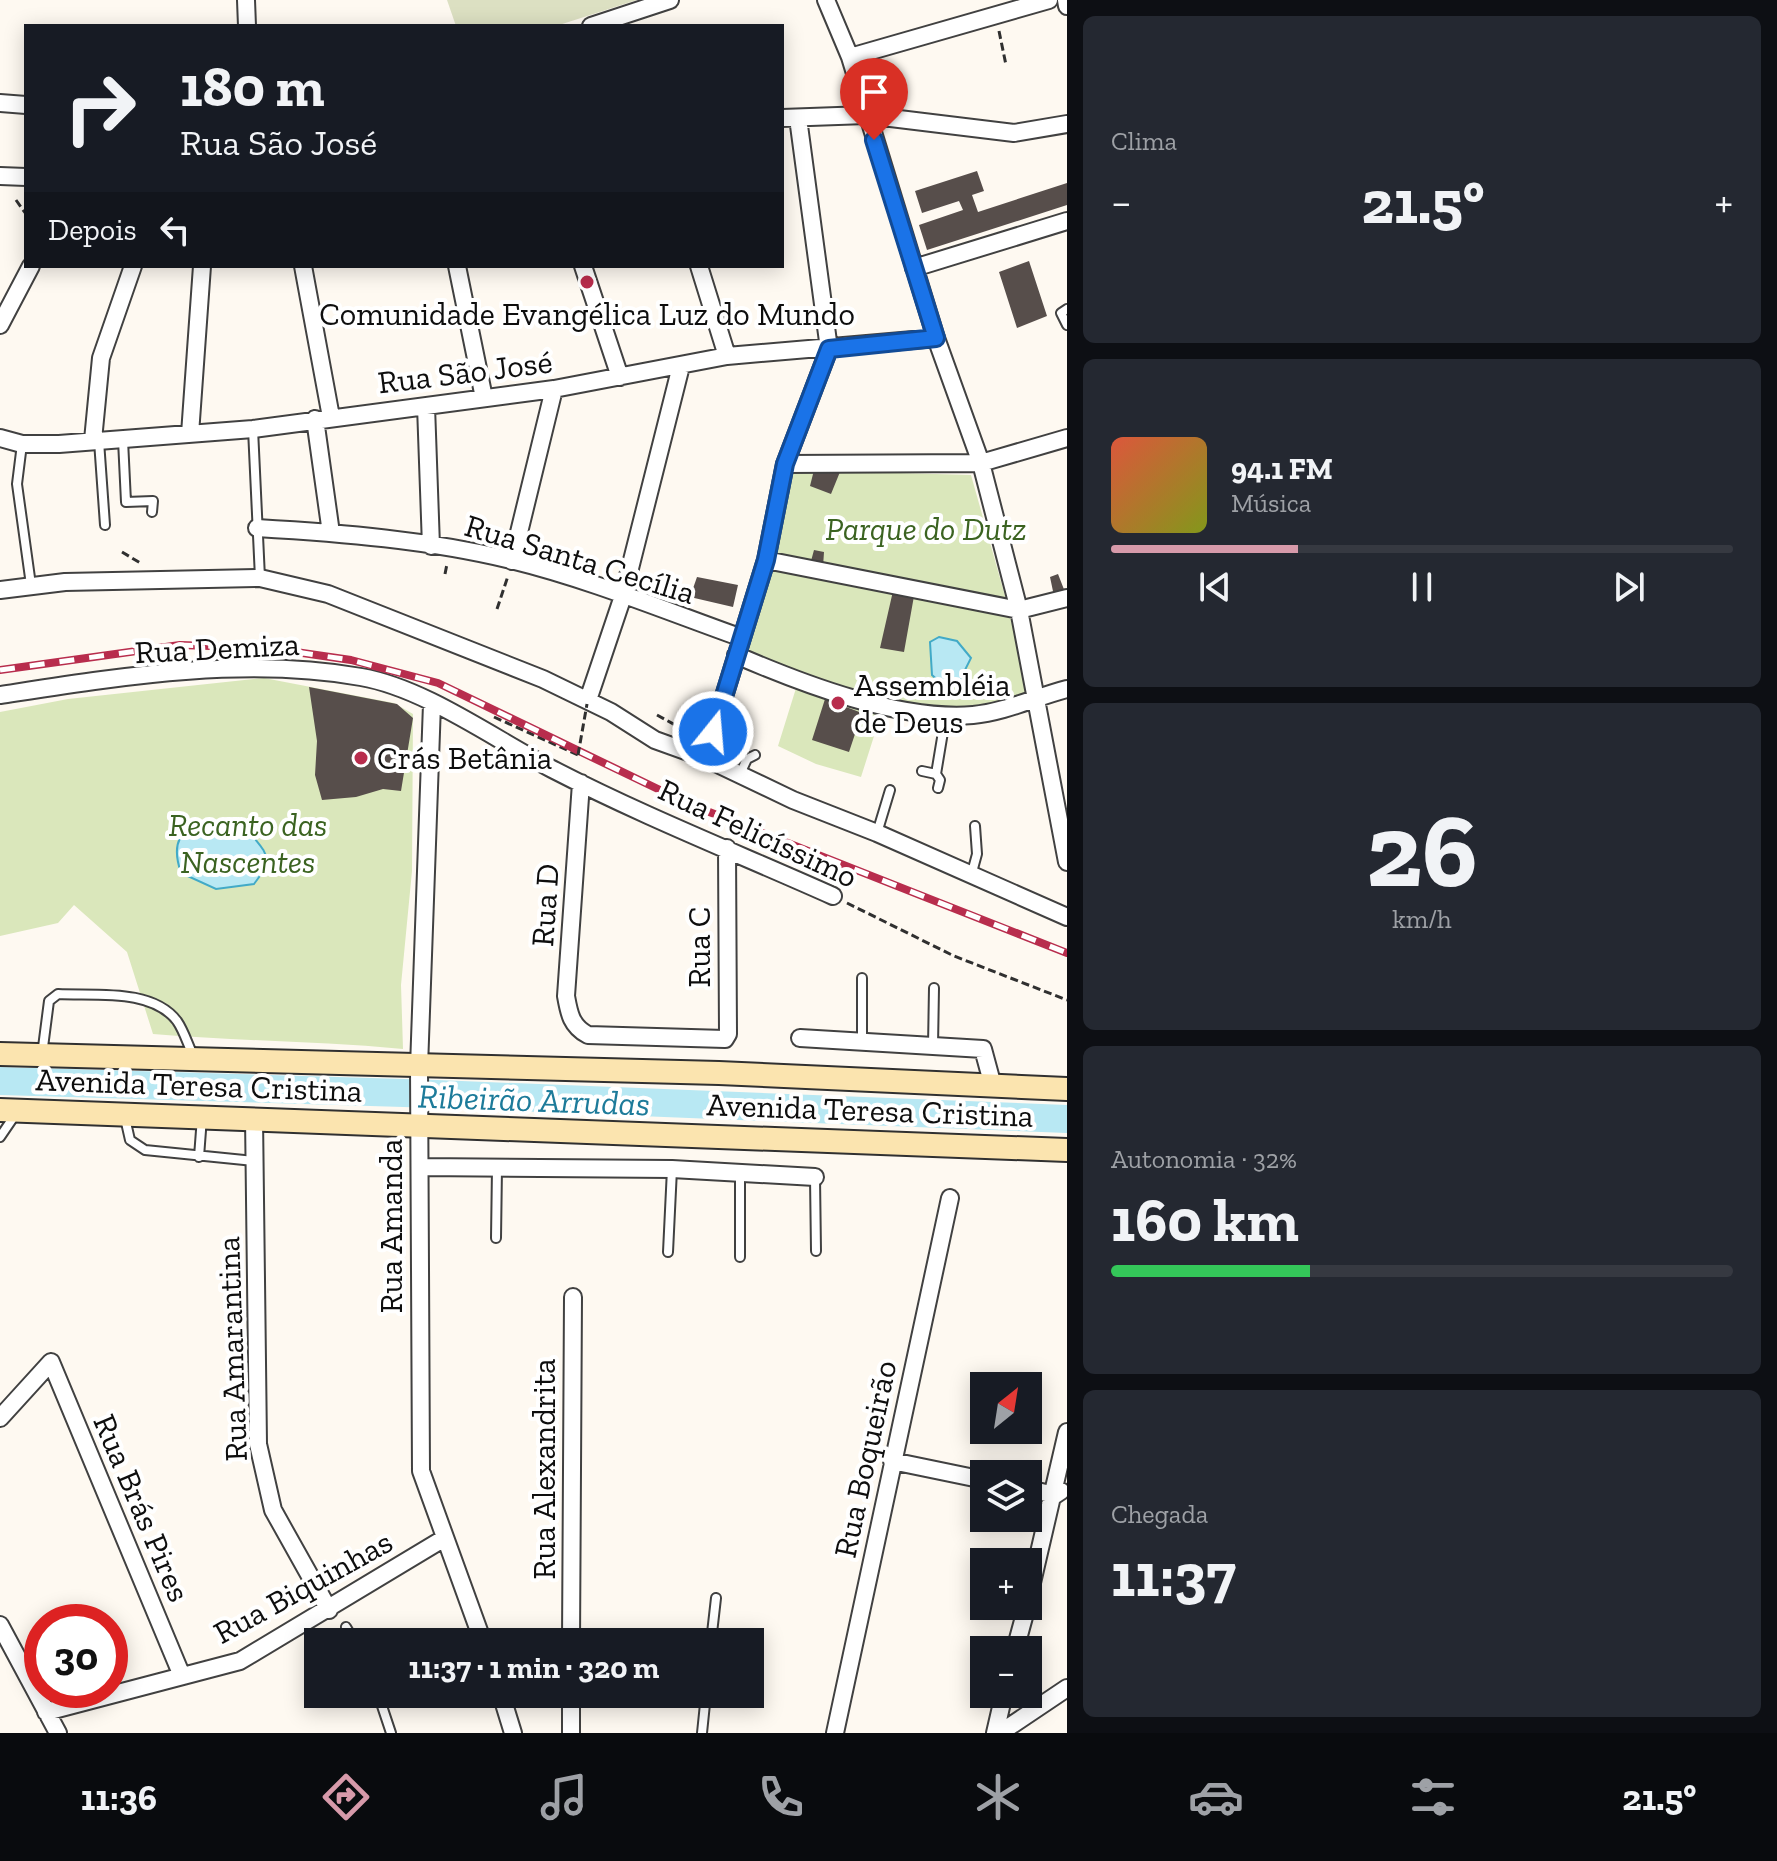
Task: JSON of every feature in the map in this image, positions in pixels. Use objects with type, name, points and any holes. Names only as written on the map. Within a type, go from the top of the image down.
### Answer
[{"type":"main road","name":"Avenida Teresa Cristina","points":[[0,1054],[196,1060],[419,1074],[795,1076],[1067,1089]]},
{"type":"main road","name":"Avenida Teresa Cristina","points":[[9,1111],[418,1118],[1067,1150]]},
{"type":"street","points":[[246,0],[247,24]]},
{"type":"street","points":[[597,24],[670,0]]},
{"type":"street","points":[[826,0],[850,57],[936,338],[981,463],[1019,610],[1066,841],[1067,862]]},
{"type":"street","points":[[850,57],[1049,0]]},
{"type":"street","points":[[1066,0],[1067,6]]},
{"type":"street","points":[[0,103],[24,105]]},
{"type":"street","points":[[708,736],[766,560],[785,464],[829,349],[790,118],[866,115],[1014,133],[1067,124]]},
{"type":"street","points":[[0,176],[24,177]]},
{"type":"street","points":[[914,268],[1060,223],[1067,238]]},
{"type":"street","points":[[0,325],[30,268]]},
{"type":"street","points":[[96,440],[101,358],[132,268]]},
{"type":"street","points":[[190,434],[202,268]]},
{"type":"street","points":[[303,268],[323,418],[331,533]]},
{"type":"street","points":[[457,268],[484,398]]},
{"type":"street","points":[[584,268],[620,377]]},
{"type":"street","points":[[700,268],[727,356]]},
{"type":"street","name":"Rua São José","points":[[0,438],[22,444],[253,429],[554,389],[727,356],[936,338]]},
{"type":"street","points":[[588,702],[623,596],[681,366]]},
{"type":"street","points":[[512,561],[554,389]]},
{"type":"street","points":[[426,406],[431,546]]},
{"type":"street","points":[[785,464],[981,463],[1067,438]]},
{"type":"street","name":"Rua Santa Cecília","points":[[257,528],[331,533],[431,546],[512,561],[742,638]]},
{"type":"street","points":[[766,560],[1019,610],[1067,598]]},
{"type":"street","points":[[0,590],[31,585],[260,578],[328,594],[379,612],[588,702],[655,740],[1067,917]]},
{"type":"street","points":[[736,655],[792,679],[888,708],[979,714],[1067,689]]},
{"type":"street","name":"Rua Demiza","points":[[0,695],[206,670],[283,667],[365,677],[432,704]]},
{"type":"street","name":"Rua Felicíssimo","points":[[432,704],[581,783],[833,896]]},
{"type":"street","name":"Rua Amanda","points":[[432,704],[418,1118],[421,1471],[478,1628]]},
{"type":"street","name":"Rua D","points":[[581,783],[566,996],[569,1013],[577,1029],[588,1035],[719,1041]]},
{"type":"street","name":"Rua C","points":[[719,1041],[728,1034],[727,848]]},
{"type":"street","points":[[800,1038],[983,1049],[993,1086]]},
{"type":"street","name":"Rua Amarantina","points":[[254,1117],[258,1444],[273,1510],[329,1610]]},
{"type":"street","points":[[420,1167],[672,1169],[815,1177]]},
{"type":"street","name":"Rua Boqueirão","points":[[835,1733],[950,1198]]},
{"type":"street","name":"Rua Alexandrita","points":[[571,1628],[573,1297]]},
{"type":"street","name":"Rua Brás Pires","points":[[0,1418],[51,1362],[182,1676]]},
{"type":"street","points":[[1042,1554],[1061,1491],[1067,1432]]},
{"type":"street","points":[[892,1461],[970,1477]]},
{"type":"street","name":"Rua Biquinhas","points":[[46,1712],[240,1661],[443,1539]]},
{"type":"street","points":[[0,1625],[58,1733]]},
{"type":"street","points":[[997,1733],[1067,1688]]},
{"type":"street","points":[[505,1708],[513,1733]]},
{"type":"street","points":[[571,1708],[571,1733]]},
{"type":"street","points":[[997,1733],[1001,1708]]},
{"type":"lane","points":[[1067,309],[1061,313],[1067,325]]},
{"type":"lane","points":[[253,429],[260,578]]},
{"type":"lane","points":[[123,439],[126,502],[153,501],[152,512]]},
{"type":"lane","points":[[96,440],[105,525]]},
{"type":"lane","points":[[22,444],[17,484],[31,585]]},
{"type":"lane","points":[[938,788],[940,780],[936,774],[946,713]]},
{"type":"lane","points":[[739,775],[747,759],[755,755]]},
{"type":"lane","points":[[922,771],[936,774]]},
{"type":"lane","points":[[877,833],[890,790]]},
{"type":"lane","points":[[971,877],[977,854],[975,826]]},
{"type":"lane","points":[[862,978],[862,1041]]},
{"type":"lane","points":[[933,1046],[934,988]]},
{"type":"lane","points":[[42,1056],[49,1001],[58,994],[132,996],[153,1002],[177,1021],[196,1060]]},
{"type":"lane","points":[[0,1137],[9,1111]]},
{"type":"lane","points":[[124,1114],[130,1140],[137,1147],[199,1157],[254,1161]]},
{"type":"lane","points":[[199,1157],[202,1116]]},
{"type":"lane","points":[[496,1238],[497,1168]]},
{"type":"lane","points":[[668,1252],[672,1169]]},
{"type":"lane","points":[[740,1172],[740,1257]]},
{"type":"lane","points":[[815,1177],[816,1251]]},
{"type":"lane","points":[[713,1628],[716,1598]]},
{"type":"lane","points":[[383,1708],[391,1733]]},
{"type":"lane","points":[[702,1733],[705,1708]]},
{"type":"path","points":[[995,16],[1006,65]]},
{"type":"path","points":[[16,200],[24,211]]},
{"type":"path","points":[[122,552],[142,564],[144,580]]},
{"type":"path","points":[[497,609],[512,561]]},
{"type":"path","points":[[578,755],[588,702]]},
{"type":"path","points":[[657,715],[708,736]]},
{"type":"path","name":"Rua Felicíssimo","points":[[833,896],[954,956],[1067,1000]]},
{"type":"green space","points":[[447,0],[637,0],[562,24],[455,24]]},
{"type":"green space","name":"Parque do Dutz","points":[[791,470],[971,475],[1007,603],[773,556]]},
{"type":"green space","points":[[770,562],[1010,617],[1032,694],[992,703],[919,705],[850,690],[742,653]]},
{"type":"green space","name":"Recanto das Nascentes","points":[[264,678],[394,703],[413,714],[412,871],[401,985],[403,1049],[153,1034],[127,952],[74,905],[58,923],[0,936],[0,712],[68,699]]},
{"type":"green space","points":[[797,685],[882,711],[861,777],[816,764],[778,746]]},
{"type":"water","points":[[939,637],[957,641],[971,658],[958,684],[941,683],[932,675],[930,642]]},
{"type":"water","points":[[245,822],[266,857],[262,873],[254,884],[216,889],[181,873],[177,856],[178,843],[183,834],[203,825]]},
{"type":"building","points":[[977,171],[984,191],[972,195],[978,212],[1067,183],[1067,205],[927,250],[919,225],[963,210],[959,201],[922,213],[915,191]]},
{"type":"building","points":[[1029,261],[1047,316],[1017,328],[999,272]]},
{"type":"building","points":[[815,466],[842,467],[831,494],[810,486]]},
{"type":"building","points":[[814,550],[824,552],[823,567],[811,561]]},
{"type":"building","points":[[1058,574],[1065,592],[1054,596],[1050,577]]},
{"type":"building","points":[[697,577],[738,585],[733,607],[690,597]]},
{"type":"building","points":[[893,591],[914,596],[904,652],[880,648]]},
{"type":"building","name":"Crás Betânia","points":[[309,687],[397,704],[413,718],[401,791],[383,789],[356,797],[322,800],[315,775],[317,741]]},
{"type":"building","points":[[825,699],[862,713],[849,752],[812,740]]},
{"type":"waterway","name":"Ribeirão Arrudas","points":[[0,1081],[437,1094],[1067,1119]]},
{"type":"railway","points":[[0,670],[180,645],[268,648],[351,660],[438,683],[689,804],[1067,953]]},
{"type":"place","name":"Comunidade Evangélica Luz do Mundo","points":[[587,282]]},
{"type":"place","name":"Assembléia de Deus","points":[[838,703]]},
{"type":"place","name":"Crás Betânia","points":[[361,758]]},
{"type":"route","points":[[713,732],[766,560],[785,464],[829,349],[936,338],[874,140]]}]
